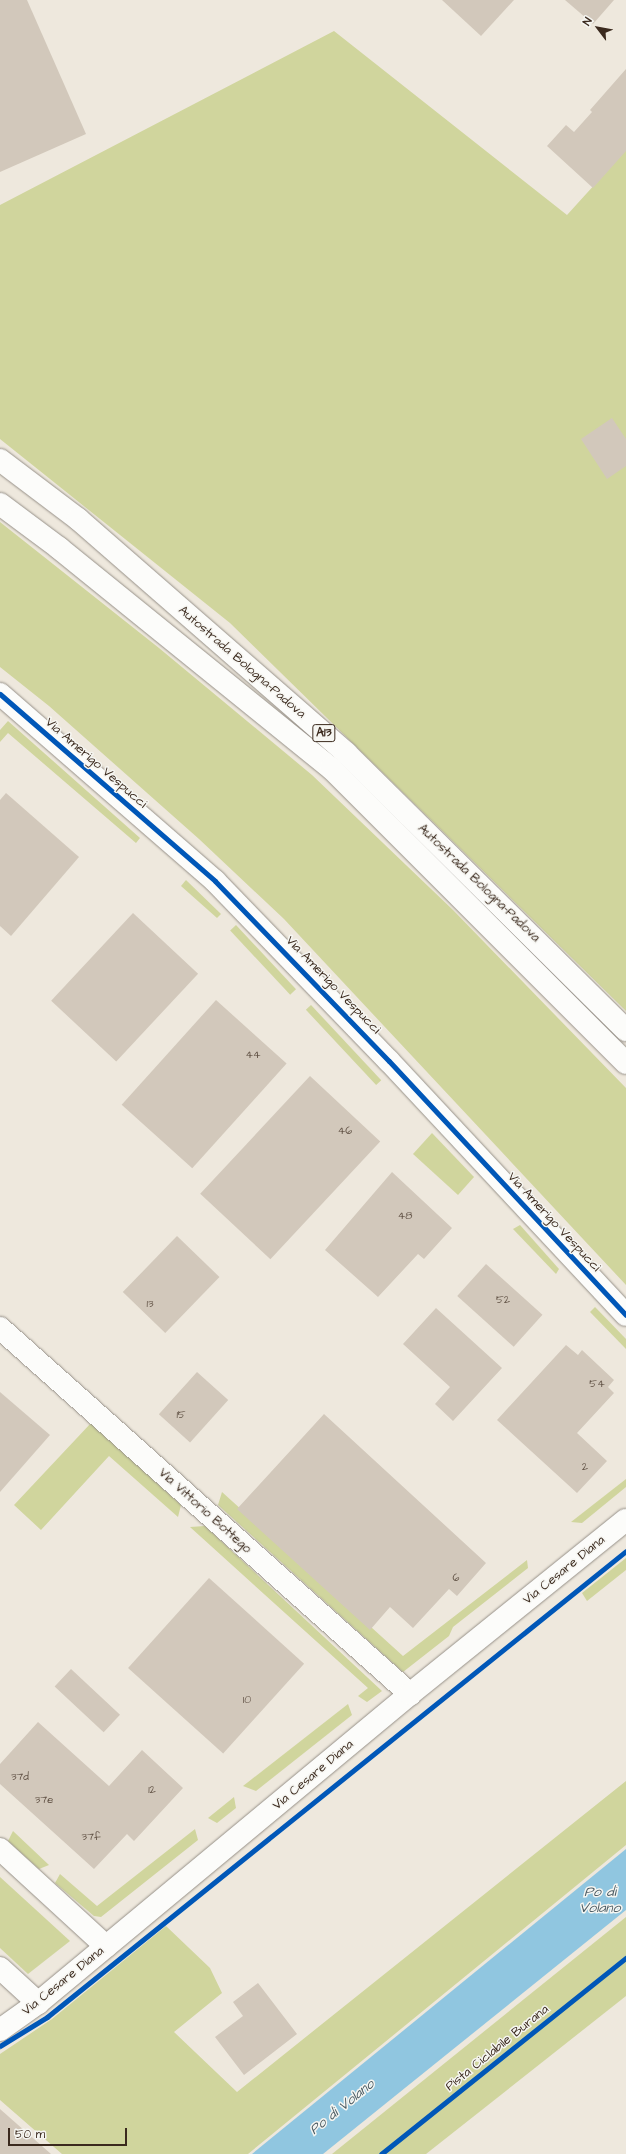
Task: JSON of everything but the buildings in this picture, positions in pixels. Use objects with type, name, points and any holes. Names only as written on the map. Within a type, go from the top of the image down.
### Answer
[{"type":"main road","name":"Autostrada Bologna-Padova","points":[[0,460],[78,519],[346,753],[626,1030]]},
{"type":"main road","name":"Autostrada Bologna-Padova","points":[[0,504],[58,548],[331,768],[626,1063]]},
{"type":"main road","name":"Via Amerigo Vespucci","points":[[3,704],[215,881],[389,1061],[626,1315]]},
{"type":"main road","name":"Via Vittorio Bottego","points":[[0,1328],[410,1694]]},
{"type":"main road","name":"Via Cesare Diana","points":[[0,2030],[38,2003],[410,1694],[626,1520]]},
{"type":"main road","points":[[0,1849],[106,1946]]},
{"type":"main road","points":[[0,1968],[38,2003]]},
{"type":"green space","points":[[334,31],[567,215],[626,150],[626,1011],[230,623],[0,439],[0,205]]},
{"type":"green space","points":[[0,522],[159,648],[312,775],[453,910],[626,1088],[626,1285],[284,919],[199,839],[49,706],[0,667]]},
{"type":"green space","points":[[8,721],[140,838],[136,843],[8,733],[0,742],[0,730]]},
{"type":"green space","points":[[186,880],[221,914],[217,918],[181,886]]},
{"type":"green space","points":[[236,925],[296,989],[290,995],[230,930]]},
{"type":"green space","points":[[311,1005],[381,1080],[376,1085],[306,1010]]},
{"type":"green space","points":[[432,1133],[474,1177],[458,1195],[413,1154]]},
{"type":"green space","points":[[520,1225],[559,1269],[556,1274],[513,1229]]},
{"type":"green space","points":[[595,1307],[626,1339],[626,1349],[590,1312]]},
{"type":"green space","points":[[91,1423],[181,1505],[178,1517],[109,1456],[41,1530],[14,1505]]},
{"type":"green space","points":[[626,1479],[626,1487],[582,1523],[571,1522]]},
{"type":"green space","points":[[222,1492],[403,1656],[527,1560],[528,1568],[453,1627],[449,1636],[403,1672],[218,1505]]},
{"type":"green space","points":[[205,1526],[382,1691],[367,1702],[358,1696],[368,1688],[190,1527]]},
{"type":"green space","points":[[626,1558],[626,1570],[587,1601],[582,1593]]},
{"type":"green space","points":[[348,1704],[352,1715],[256,1791],[243,1786]]},
{"type":"green space","points":[[626,1781],[626,1845],[248,2154],[62,2154],[0,2100],[0,2054],[52,2019],[166,1926],[210,1968],[222,1993],[174,2032],[237,2092]]},
{"type":"green space","points":[[234,1797],[236,1808],[217,1823],[208,1818]]},
{"type":"green space","points":[[195,1829],[198,1840],[101,1917],[94,1916],[55,1883],[60,1874],[97,1906]]},
{"type":"green space","points":[[13,1831],[49,1865],[39,1869],[8,1841]]},
{"type":"green space","points":[[0,1877],[70,1941],[28,1974],[0,1948]]},
{"type":"green space","points":[[626,1917],[626,1996],[426,2154],[332,2154]]},
{"type":"water","name":"Po di Volano","points":[[626,1849],[626,1910],[323,2154],[252,2154]]},
{"type":"cycle path","points":[[0,694],[215,881],[389,1061],[626,1315]]},
{"type":"cycle path","points":[[0,2046],[47,2017],[626,1551]]},
{"type":"cycle path","name":"Pista Ciclabile Burana","points":[[381,2154],[626,1958]]}]
